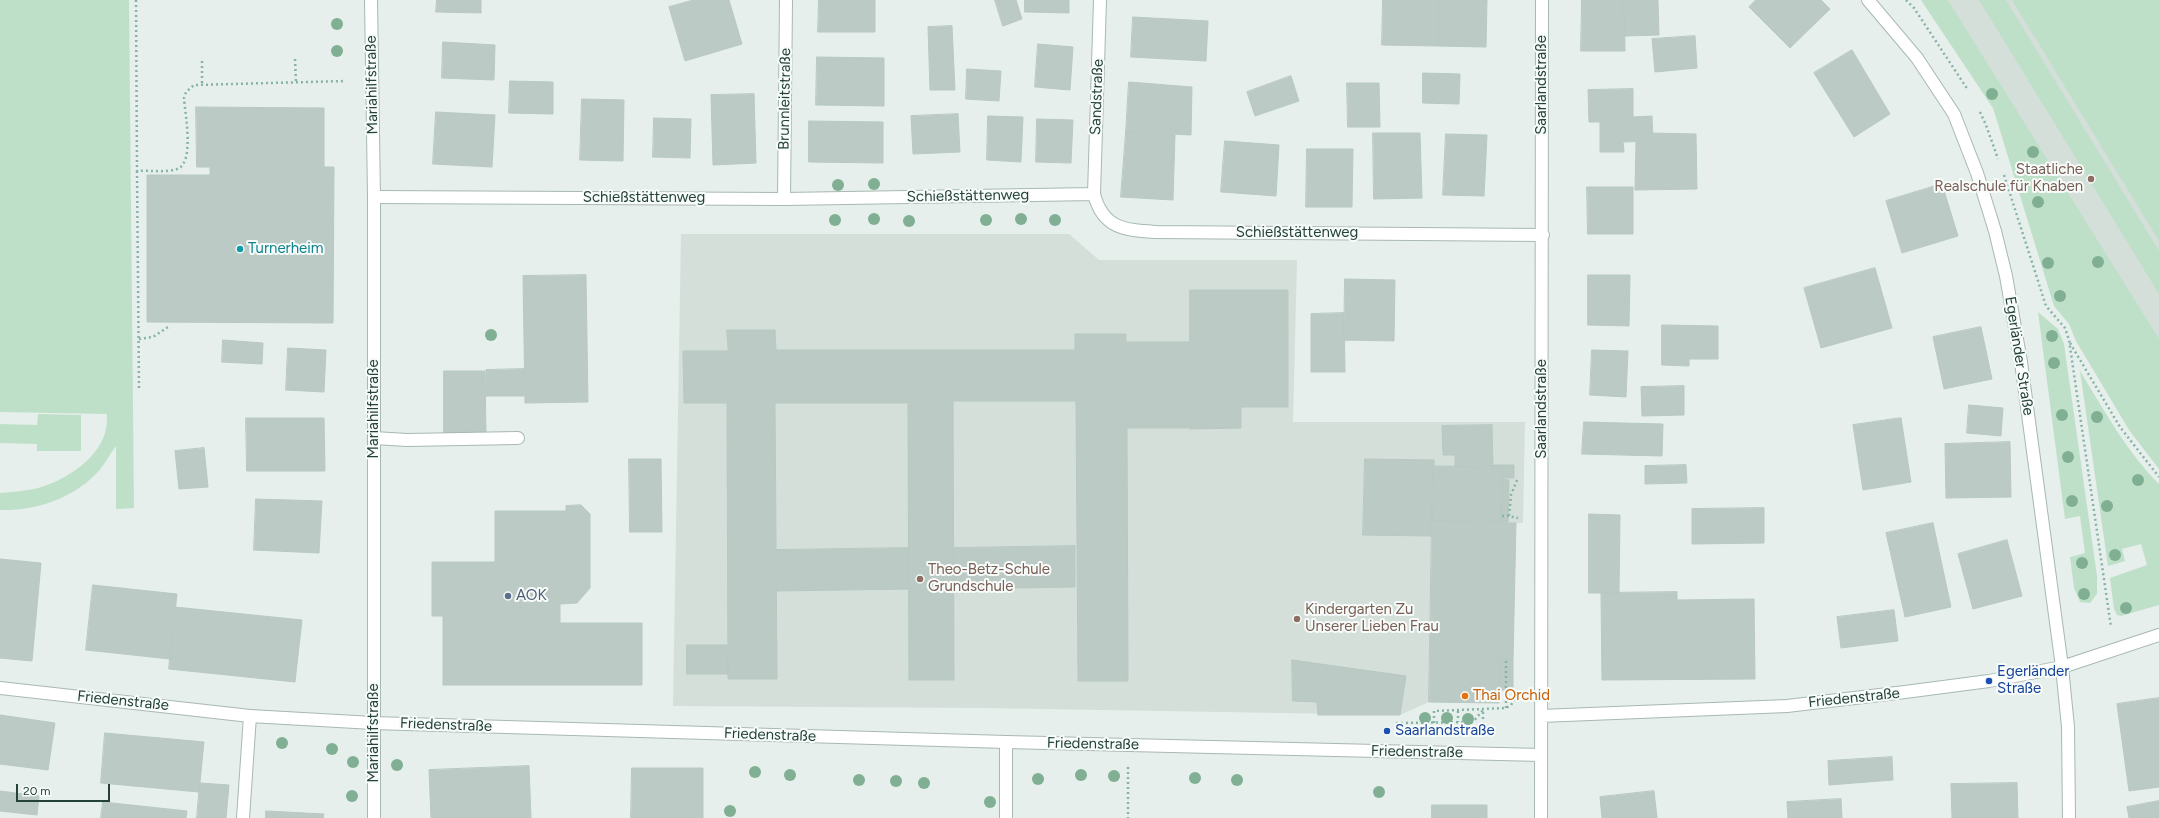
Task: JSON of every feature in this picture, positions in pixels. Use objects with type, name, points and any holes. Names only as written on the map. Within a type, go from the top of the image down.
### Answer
[{"type":"street","name":"Mariahilfstraße","points":[[371,0],[374,197],[374,818]]},
{"type":"street","name":"Brunnleitstraße","points":[[784,199],[786,0]]},
{"type":"street","name":"Sandstraße","points":[[1094,194],[1100,0]]},
{"type":"street","name":"Saarlandstraße","points":[[1541,818],[1543,235],[1542,0]]},
{"type":"street","name":"Egerländer Straße","points":[[1868,0],[1917,58],[1954,114],[1977,173],[1995,231],[2007,283],[2021,362],[2062,667],[2068,727],[2069,818]]},
{"type":"street","name":"Schießstättenweg","points":[[374,197],[784,199],[1094,194],[1097,205],[1110,223],[1136,231],[1543,235]]},
{"type":"street","points":[[374,438],[407,440],[518,438]]},
{"type":"street","name":"Friedenstraße","points":[[1541,716],[1786,706],[1989,681],[2062,667],[2159,635]]},
{"type":"street","name":"Friedenstraße","points":[[0,688],[250,716],[373,723],[1006,742],[1541,755]]},
{"type":"street","points":[[243,818],[250,716]]},
{"type":"street","points":[[1006,742],[1006,818]]},
{"type":"path","points":[[136,0],[139,390]]},
{"type":"path","points":[[296,59],[296,82]]},
{"type":"path","points":[[202,61],[202,84]]},
{"type":"path","points":[[137,170],[171,170],[182,167],[188,153],[184,98],[190,88],[194,85],[346,81]]},
{"type":"path","points":[[2046,306],[2065,328],[2069,340],[2115,649]]},
{"type":"path","points":[[138,339],[153,337],[168,327]]},
{"type":"path","points":[[2069,340],[2120,427],[2159,477]]},
{"type":"path","points":[[1509,516],[1511,495],[1518,476]]},
{"type":"path","points":[[1502,516],[1517,517],[1519,521]]},
{"type":"path","points":[[1506,660],[1506,708]]},
{"type":"path","points":[[1434,723],[1434,711],[1506,708],[1514,702],[1518,693]]},
{"type":"path","points":[[1397,752],[1397,723],[1472,722],[1483,710]]},
{"type":"path","points":[[1483,710],[1483,729]]},
{"type":"path","points":[[1458,711],[1458,722]]},
{"type":"path","points":[[1128,745],[1128,818]]},
{"type":"shaded area","name":"Staatliche Realschule für Knaben","points":[[1921,0],[2159,0],[2159,454],[1993,108]]},
{"type":"shaded area","name":"Theo-Betz-Schule Grundschule","points":[[681,234],[1069,234],[1099,260],[1297,260],[1293,422],[1525,422],[1523,523],[1432,521],[1429,702],[1400,715],[983,708],[673,706]]},
{"type":"green space","points":[[0,0],[129,0],[134,508],[116,509],[116,446],[102,468],[96,474],[86,483],[64,497],[39,506],[13,510],[0,510],[0,493],[30,490],[55,482],[77,469],[86,461],[101,443],[106,431],[107,414],[0,412]]},
{"type":"green space","points":[[1921,0],[1948,0],[2159,339],[2159,469],[2129,430],[2076,341],[2069,324],[2054,306],[1993,108]]},
{"type":"green space","points":[[1979,0],[2006,0],[2159,251],[2159,294]]},
{"type":"green space","points":[[2012,0],[2159,0],[2159,241]]},
{"type":"green space","points":[[2038,312],[2058,329],[2064,344],[2097,576],[2097,594],[2090,603],[2080,602],[2074,588],[2070,557],[2085,553],[2080,516],[2065,519]]},
{"type":"green space","points":[[2080,371],[2126,444],[2147,472],[2159,484],[2159,605],[2121,616],[2117,615],[2114,609],[2110,578],[2147,565],[2141,544],[2122,549],[2125,561],[2108,566]]},
{"type":"green space","points":[[38,414],[81,415],[81,451],[37,451],[37,444],[0,443],[0,424],[37,425]]},
{"type":"building","points":[[437,0],[481,0],[481,13],[436,12]]},
{"type":"building","points":[[694,0],[729,0],[742,44],[685,61],[669,7]]},
{"type":"building","points":[[819,0],[875,0],[875,32],[818,32]]},
{"type":"building","points":[[995,0],[1016,0],[1022,19],[1003,26]]},
{"type":"building","points":[[1025,0],[1069,0],[1069,13],[1025,12]]},
{"type":"building","points":[[1383,0],[1438,0],[1438,46],[1382,45]]},
{"type":"building","points":[[1438,0],[1487,0],[1486,47],[1438,46]]},
{"type":"building","points":[[1582,0],[1624,0],[1625,51],[1581,51]]},
{"type":"building","points":[[1624,0],[1658,0],[1659,35],[1625,36]]},
{"type":"building","points":[[1756,0],[1821,0],[1830,9],[1790,48],[1749,7]]},
{"type":"building","points":[[1133,17],[1208,21],[1206,61],[1131,57]]},
{"type":"building","points":[[952,26],[955,90],[930,90],[928,27]]},
{"type":"building","points":[[1695,36],[1697,68],[1655,72],[1652,39]]},
{"type":"building","points":[[443,42],[495,45],[494,80],[442,78]]},
{"type":"building","points":[[1038,44],[1073,47],[1070,90],[1035,87]]},
{"type":"building","points":[[1852,50],[1890,114],[1854,137],[1814,73]]},
{"type":"building","points":[[817,57],[884,58],[884,106],[816,105]]},
{"type":"building","points":[[967,69],[1001,71],[999,101],[966,99]]},
{"type":"building","points":[[1423,73],[1460,74],[1459,104],[1423,103]]},
{"type":"building","points":[[1291,76],[1299,101],[1255,116],[1247,92]]},
{"type":"building","points":[[510,81],[553,82],[553,114],[509,113]]},
{"type":"building","points":[[1129,82],[1192,87],[1191,135],[1126,132]]},
{"type":"building","points":[[1347,83],[1379,83],[1380,127],[1348,127]]},
{"type":"building","points":[[1633,89],[1633,117],[1652,116],[1653,141],[1623,142],[1624,152],[1600,152],[1600,122],[1589,122],[1588,90]]},
{"type":"building","points":[[754,94],[756,163],[713,165],[711,95]]},
{"type":"building","points":[[582,99],[624,100],[623,161],[580,160]]},
{"type":"building","name":"Turnerheim","points":[[196,107],[324,108],[324,167],[334,167],[333,323],[147,322],[147,175],[210,175],[210,167],[197,167]]},
{"type":"building","points":[[436,112],[495,115],[492,167],[433,164]]},
{"type":"building","points":[[958,114],[960,152],[913,154],[911,116]]},
{"type":"building","points":[[988,116],[1023,117],[1021,162],[987,160]]},
{"type":"building","points":[[654,118],[691,119],[690,158],[653,157]]},
{"type":"building","points":[[1037,119],[1073,120],[1071,163],[1036,162]]},
{"type":"building","points":[[809,121],[883,122],[883,163],[809,162]]},
{"type":"building","points":[[1126,132],[1175,135],[1173,200],[1121,197]]},
{"type":"building","points":[[1373,133],[1420,133],[1422,198],[1374,199]]},
{"type":"building","points":[[1652,133],[1696,134],[1697,189],[1635,190],[1636,142],[1653,141]]},
{"type":"building","points":[[1446,134],[1487,135],[1484,196],[1443,195]]},
{"type":"building","points":[[1225,141],[1279,145],[1276,196],[1221,192]]},
{"type":"building","points":[[1307,149],[1353,149],[1352,207],[1306,207]]},
{"type":"building","points":[[1942,184],[1958,236],[1902,253],[1886,201]]},
{"type":"building","points":[[1587,187],[1633,187],[1633,234],[1588,234]]},
{"type":"building","points":[[1875,268],[1892,328],[1821,348],[1804,288]]},
{"type":"building","points":[[586,275],[588,402],[525,403],[523,276]]},
{"type":"building","points":[[1588,275],[1630,275],[1629,326],[1588,325]]},
{"type":"building","points":[[1345,279],[1395,280],[1394,341],[1344,340]]},
{"type":"building","points":[[1190,290],[1288,290],[1288,407],[1241,407],[1241,428],[1190,429]]},
{"type":"building","points":[[1344,313],[1345,372],[1311,372],[1311,314]]},
{"type":"building","points":[[1662,325],[1718,326],[1718,359],[1689,359],[1689,366],[1662,365]]},
{"type":"building","points":[[1981,327],[1992,379],[1944,389],[1933,337]]},
{"type":"building","points":[[727,330],[775,330],[776,350],[1075,350],[1075,334],[1126,334],[1126,342],[1189,342],[1189,428],[1127,428],[1128,681],[1078,681],[1076,401],[953,401],[954,680],[909,680],[908,403],[775,403],[777,679],[728,679],[727,403],[684,403],[683,351],[728,351]]},
{"type":"building","points":[[223,340],[263,343],[262,364],[222,362]]},
{"type":"building","points":[[288,348],[326,350],[324,392],[286,390]]},
{"type":"building","points":[[1592,350],[1628,351],[1626,397],[1590,395]]},
{"type":"building","points":[[524,369],[524,396],[486,396],[486,370]]},
{"type":"building","points":[[444,371],[485,371],[486,435],[444,435]]},
{"type":"building","points":[[1684,386],[1684,415],[1642,416],[1641,387]]},
{"type":"building","points":[[1969,405],[2003,408],[2001,436],[1967,433]]},
{"type":"building","points":[[246,418],[324,418],[325,471],[247,471]]},
{"type":"building","points":[[1901,418],[1911,482],[1863,490],[1853,425]]},
{"type":"building","points":[[1584,422],[1663,424],[1662,456],[1582,454]]},
{"type":"building","points":[[1492,425],[1493,468],[1455,467],[1455,455],[1443,455],[1442,426]]},
{"type":"building","points":[[2010,442],[2011,497],[1946,498],[1945,444]]},
{"type":"building","points":[[204,448],[208,487],[179,489],[175,451]]},
{"type":"building","points":[[629,459],[661,459],[662,532],[630,532]]},
{"type":"building","points":[[1365,459],[1434,460],[1432,536],[1363,535]]},
{"type":"building","points":[[1493,465],[1514,465],[1514,478],[1502,478],[1503,467],[1493,468]]},
{"type":"building","points":[[1686,465],[1687,483],[1645,484],[1645,466]]},
{"type":"building","points":[[1433,466],[1503,467],[1501,522],[1432,521]]},
{"type":"building","points":[[1502,479],[1509,480],[1508,522],[1501,522]]},
{"type":"building","points":[[256,499],[322,501],[319,553],[254,550]]},
{"type":"building","name":"AOK","points":[[581,505],[590,514],[590,588],[577,603],[560,604],[560,623],[642,623],[642,685],[443,685],[443,616],[432,616],[432,562],[495,562],[495,511],[566,511],[566,506]]},
{"type":"building","points":[[1764,508],[1764,543],[1692,544],[1692,509]]},
{"type":"building","points":[[1589,514],[1620,515],[1619,593],[1589,593]]},
{"type":"building","points":[[1432,521],[1516,523],[1513,660],[1499,659],[1499,703],[1429,702]]},
{"type":"building","points":[[1933,523],[1951,607],[1905,617],[1886,533]]},
{"type":"building","points":[[2007,540],[2022,596],[1973,609],[1958,554]]},
{"type":"building","points":[[1075,546],[1075,587],[954,589],[954,548]]},
{"type":"building","points":[[908,548],[908,589],[776,591],[776,550]]},
{"type":"building","points":[[0,559],[41,563],[32,661],[0,658]]},
{"type":"building","points":[[93,585],[177,594],[170,659],[86,650]]},
{"type":"building","points":[[1677,592],[1677,600],[1754,599],[1755,679],[1602,680],[1601,593]]},
{"type":"building","points":[[175,607],[302,620],[295,682],[169,669]]},
{"type":"building","points":[[1894,610],[1898,641],[1841,648],[1837,617]]},
{"type":"building","points":[[687,645],[727,645],[728,674],[687,674]]},
{"type":"building","points":[[1499,659],[1513,660],[1513,690],[1499,690]]},
{"type":"building","points":[[1292,660],[1406,676],[1400,715],[1318,715],[1317,702],[1293,701]]},
{"type":"building","points":[[2159,698],[2159,787],[2129,791],[2117,704]]},
{"type":"building","points":[[0,715],[55,723],[48,770],[0,764]]},
{"type":"building","points":[[105,733],[204,742],[199,792],[101,783]]},
{"type":"building","points":[[1892,757],[1893,780],[1829,785],[1828,761]]},
{"type":"building","points":[[529,766],[531,818],[431,818],[429,770]]},
{"type":"building","points":[[632,768],[703,768],[703,818],[631,818]]},
{"type":"building","points":[[200,783],[229,785],[226,818],[197,818]]},
{"type":"building","points":[[2017,783],[2018,818],[1952,818],[1951,784]]},
{"type":"building","points":[[0,791],[39,796],[37,815],[0,811]]},
{"type":"building","points":[[1654,791],[1657,818],[1602,818],[1600,797]]},
{"type":"building","points":[[1841,799],[1842,818],[1788,818],[1787,802]]},
{"type":"building","points":[[2159,801],[2159,818],[2129,818],[2127,807]]},
{"type":"building","points":[[103,802],[187,811],[186,818],[101,818]]},
{"type":"building","points":[[1432,805],[1487,805],[1487,818],[1432,818]]},
{"type":"building","points":[[266,811],[324,814],[323,818],[266,818]]},
{"type":"place","name":"Staatliche Realschule für Knaben","points":[[2091,179]]},
{"type":"place","name":"Turnerheim","points":[[240,249]]},
{"type":"place","name":"Theo-Betz-Schule Grundschule","points":[[920,579]]},
{"type":"place","name":"AOK","points":[[508,596]]},
{"type":"place","name":"Kindergarten Zu Unserer Lieben Frau","points":[[1297,619]]},
{"type":"place","name":"Egerländer Straße","points":[[1989,681]]},
{"type":"place","name":"Thai Orchid","points":[[1465,696]]},
{"type":"place","name":"Saarlandstraße","points":[[1387,731]]}]
